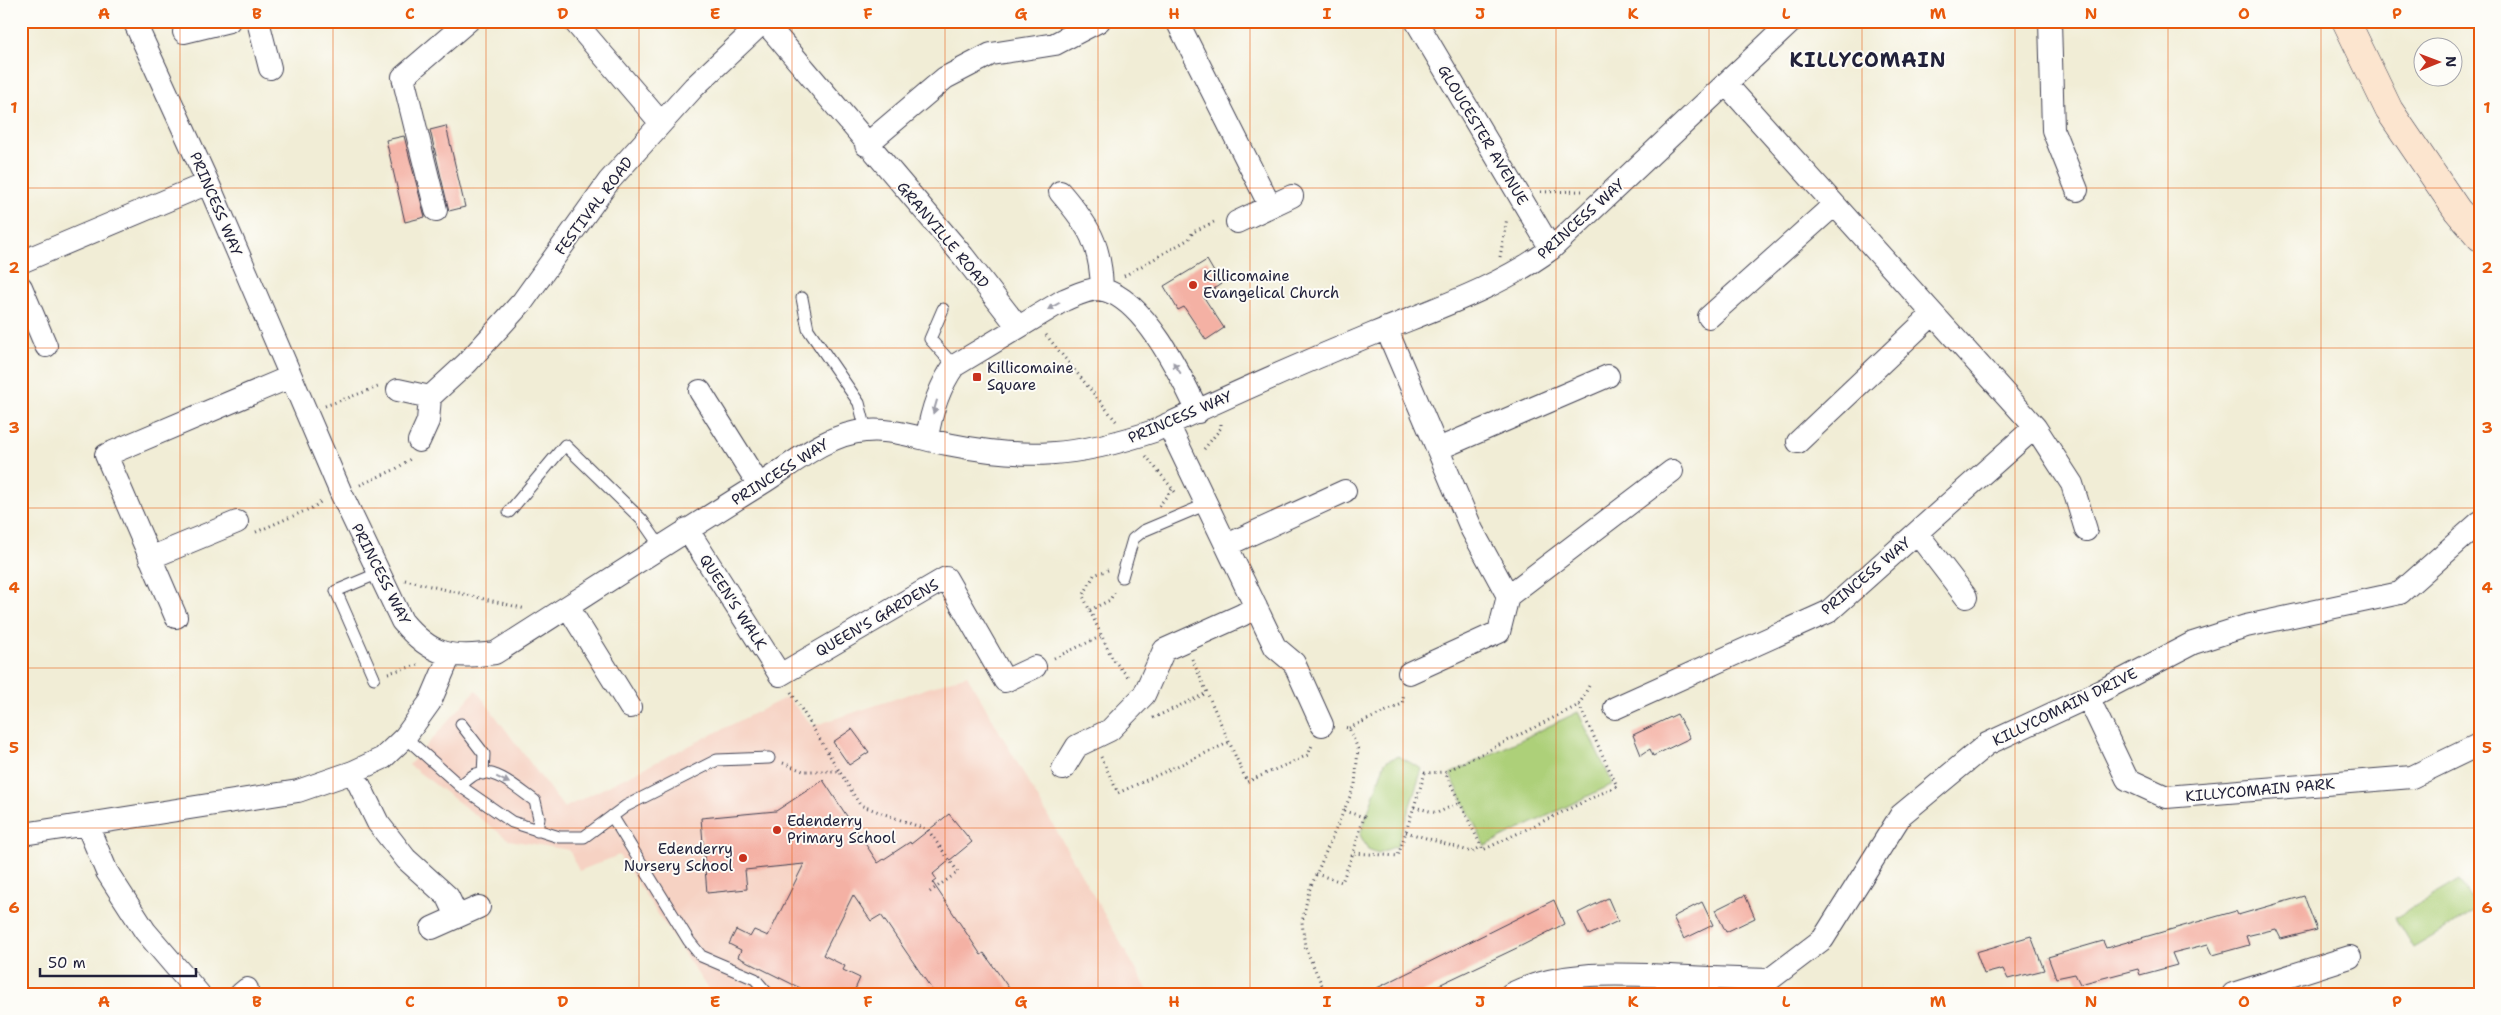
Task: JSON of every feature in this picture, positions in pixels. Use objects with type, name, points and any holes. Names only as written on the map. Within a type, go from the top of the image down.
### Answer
[{"type":"street","name":"PRINCESS WAY","points":[[134,21],[208,182],[341,493],[402,621],[416,638],[450,655],[465,657],[495,653],[686,529],[837,436],[866,430],[908,434],[944,444],[1000,453],[1038,456],[1073,452],[1131,439],[1198,412],[1524,269],[1551,249],[1792,21]]},
{"type":"street","points":[[184,32],[229,21]]},
{"type":"street","points":[[258,21],[270,68]]},
{"type":"street","points":[[436,210],[403,77],[468,21]]},
{"type":"street","points":[[574,21],[661,123]]},
{"type":"street","name":"FESTIVAL ROAD","points":[[430,398],[467,363],[523,301],[609,181],[694,87],[764,21]]},
{"type":"street","name":"GRANVILLE ROAD","points":[[764,21],[866,144],[963,256],[1025,323]]},
{"type":"street","points":[[866,144],[945,78],[991,54],[1055,44],[1099,21]]},
{"type":"street","points":[[1177,21],[1270,206]]},
{"type":"street","name":"GLOUCESTER AVENUE","points":[[1416,21],[1551,249]]},
{"type":"street","points":[[2050,21],[2053,130],[2077,190]]},
{"type":"street","points":[[2346,21],[2389,110],[2457,210],[2480,237]]},
{"type":"street","points":[[1726,84],[2035,427],[2072,484],[2086,530]]},
{"type":"street","points":[[21,262],[208,182]]},
{"type":"street","points":[[1060,192],[1087,224],[1111,293]]},
{"type":"street","points":[[1236,222],[1292,196]]},
{"type":"street","points":[[1708,318],[1834,205]]},
{"type":"street","points":[[21,287],[46,346]]},
{"type":"street","points":[[927,438],[938,395],[944,380],[954,366],[1025,323],[1083,292],[1111,293],[1135,307],[1181,374],[1198,412]]},
{"type":"street","points":[[1798,442],[1933,314]]},
{"type":"street","points":[[1386,328],[1472,530],[1508,596]]},
{"type":"street","points":[[1438,450],[1608,376]]},
{"type":"street","points":[[176,617],[106,455],[290,377]]},
{"type":"street","points":[[398,390],[430,398],[428,421],[419,441]]},
{"type":"street","points":[[700,391],[759,485]]},
{"type":"street","points":[[1168,424],[1199,508],[1227,545],[1275,647],[1294,663],[1322,725]]},
{"type":"street","name":"PRINCESS WAY","points":[[1615,708],[1828,612],[2035,427]]},
{"type":"street","points":[[1409,674],[1499,632],[1508,596],[1672,470]]},
{"type":"street","points":[[1227,545],[1345,491]]},
{"type":"street","points":[[150,558],[236,522]]},
{"type":"street","name":"QUEEN'S WALK","points":[[686,529],[780,674]]},
{"type":"street","name":"KILLYCOMAIN DRIVE","points":[[1511,994],[1530,985],[1579,975],[1614,973],[1671,985],[1769,980],[1823,939],[1901,815],[1988,744],[2088,697],[2193,643],[2246,626],[2400,593],[2476,532]]},
{"type":"street","points":[[1917,533],[1966,597]]},
{"type":"street","name":"QUEEN'S GARDENS","points":[[780,674],[946,578],[1005,681],[1035,667]]},
{"type":"street","points":[[1063,769],[1077,746],[1110,730],[1144,695],[1164,650],[1242,615],[1256,606]]},
{"type":"street","points":[[568,607],[630,707]]},
{"type":"street","points":[[30,832],[87,825],[298,791],[353,772],[383,758],[405,737],[430,702],[450,655]]},
{"type":"street","name":"KILLYCOMAIN PARK","points":[[2088,697],[2127,778],[2166,797],[2412,777],[2480,744]]},
{"type":"street","points":[[353,772],[378,823],[406,859],[448,897],[457,916]]},
{"type":"street","points":[[87,825],[107,872],[145,930],[199,994]]},
{"type":"street","points":[[432,928],[479,907]]},
{"type":"street","points":[[2233,994],[2350,957]]},
{"type":"lane","points":[[802,298],[808,329],[859,402],[866,430]]},
{"type":"lane","points":[[943,309],[930,339],[954,366]]},
{"type":"lane","points":[[509,512],[565,445],[642,520],[660,546]]},
{"type":"lane","points":[[1122,578],[1133,539],[1199,508]]},
{"type":"lane","points":[[374,678],[336,591],[382,579]]},
{"type":"lane","points":[[461,724],[484,754],[482,774]]},
{"type":"lane","points":[[405,737],[460,786],[512,822],[559,837],[584,837],[626,806],[717,760],[769,758]]},
{"type":"lane","points":[[460,786],[476,774],[491,774],[511,784],[535,801],[539,818],[537,831]]},
{"type":"lane","points":[[612,816],[689,942],[701,956],[755,979],[768,994]]},
{"type":"path","points":[[1496,282],[1509,209],[1518,193],[1587,191],[1607,196]]},
{"type":"path","points":[[1111,293],[1124,274],[1189,239],[1193,232],[1222,219],[1236,222]]},
{"type":"path","points":[[1025,323],[1131,439],[1199,508]]},
{"type":"path","points":[[306,414],[381,386],[398,390]]},
{"type":"path","points":[[236,522],[248,524],[252,533],[396,469],[419,453],[419,441]]},
{"type":"path","points":[[1126,562],[1094,575],[1083,596],[1112,658],[1144,695]]},
{"type":"path","points":[[1090,610],[1110,600],[1122,578]]},
{"type":"path","points":[[382,579],[406,580],[528,609],[544,622]]},
{"type":"path","points":[[1035,667],[1102,636]]},
{"type":"path","points":[[1184,641],[1247,782],[1308,755],[1322,725],[1349,728],[1402,704],[1409,674]]},
{"type":"path","points":[[374,678],[450,655]]},
{"type":"path","points":[[780,674],[860,805],[928,830],[958,872],[926,894]]},
{"type":"path","points":[[1353,852],[1398,856],[1425,773],[1445,772],[1579,705],[1589,686]]},
{"type":"path","points":[[1146,721],[1207,693]]},
{"type":"path","points":[[1445,772],[1482,850],[1617,786],[1579,705]]},
{"type":"path","points":[[1326,994],[1306,947],[1302,922],[1316,874],[1355,784],[1358,750],[1349,728]]},
{"type":"path","points":[[1092,738],[1118,793],[1230,742]]},
{"type":"path","points":[[769,758],[803,771],[838,771]]},
{"type":"path","points":[[1414,807],[1437,814],[1460,802]]},
{"type":"path","points":[[1316,874],[1342,882],[1364,817],[1344,811]]},
{"type":"path","points":[[1406,832],[1472,852],[1481,847]]},
{"type":"shaded area","name":"Edenderry Primary School","points":[[967,675],[1150,994],[711,994],[619,855],[579,871],[569,850],[509,840],[409,765],[476,690],[564,808],[787,697],[813,726]]},
{"type":"green space","points":[[1578,712],[1613,784],[1485,846],[1450,774]]},
{"type":"green space","points":[[1398,756],[1422,769],[1397,846],[1378,853],[1368,849],[1360,835],[1385,762]]},
{"type":"green space","points":[[2459,880],[2477,910],[2413,948],[2395,918]]},
{"type":"building","points":[[446,126],[465,207],[449,211],[430,130]]},
{"type":"building","points":[[404,136],[425,217],[405,222],[386,140]]},
{"type":"building","name":"Killicomaine Evangelical Church","points":[[1207,260],[1221,284],[1203,296],[1224,328],[1206,340],[1184,307],[1178,310],[1164,286]]},
{"type":"building","points":[[1677,714],[1690,738],[1653,756],[1650,749],[1641,755],[1633,735]]},
{"type":"building","points":[[852,729],[869,752],[849,765],[833,742]]},
{"type":"building","points":[[823,780],[878,863],[910,842],[911,844],[949,814],[972,842],[933,874],[937,880],[933,883],[981,955],[984,953],[1013,994],[935,994],[881,915],[871,921],[853,895],[823,955],[845,966],[843,970],[860,978],[853,994],[812,994],[738,957],[741,950],[729,944],[736,930],[750,937],[754,930],[768,936],[804,864],[745,870],[747,889],[707,893],[701,818],[776,811]]},
{"type":"building","points":[[1745,895],[1755,918],[1726,932],[1715,910]]},
{"type":"building","points":[[2304,896],[2317,930],[2281,939],[2276,929],[2246,936],[2249,945],[2213,955],[2208,944],[2172,953],[2177,965],[2140,975],[2138,969],[2080,984],[2075,974],[2056,978],[2048,957],[2103,941],[2106,948],[2236,911],[2238,915]]},
{"type":"building","points":[[1608,898],[1618,921],[1589,935],[1578,913]]},
{"type":"building","points":[[1554,900],[1564,924],[1521,946],[1420,994],[1365,994]]},
{"type":"building","points":[[1702,902],[1713,925],[1684,939],[1673,917]]},
{"type":"building","points":[[2031,936],[2044,970],[2008,979],[2003,969],[1984,974],[1976,952]]},
{"type":"place","name":"Killicomaine Evangelical Church","points":[[1193,285]]},
{"type":"place","name":"Killicomaine Square","points":[[977,377]]},
{"type":"place","name":"Edenderry Primary School","points":[[777,830]]},
{"type":"place","name":"Edenderry Nursery School","points":[[743,858]]},
{"type":"district","name":"KILLYCOMAIN","points":[[1868,60]]}]
